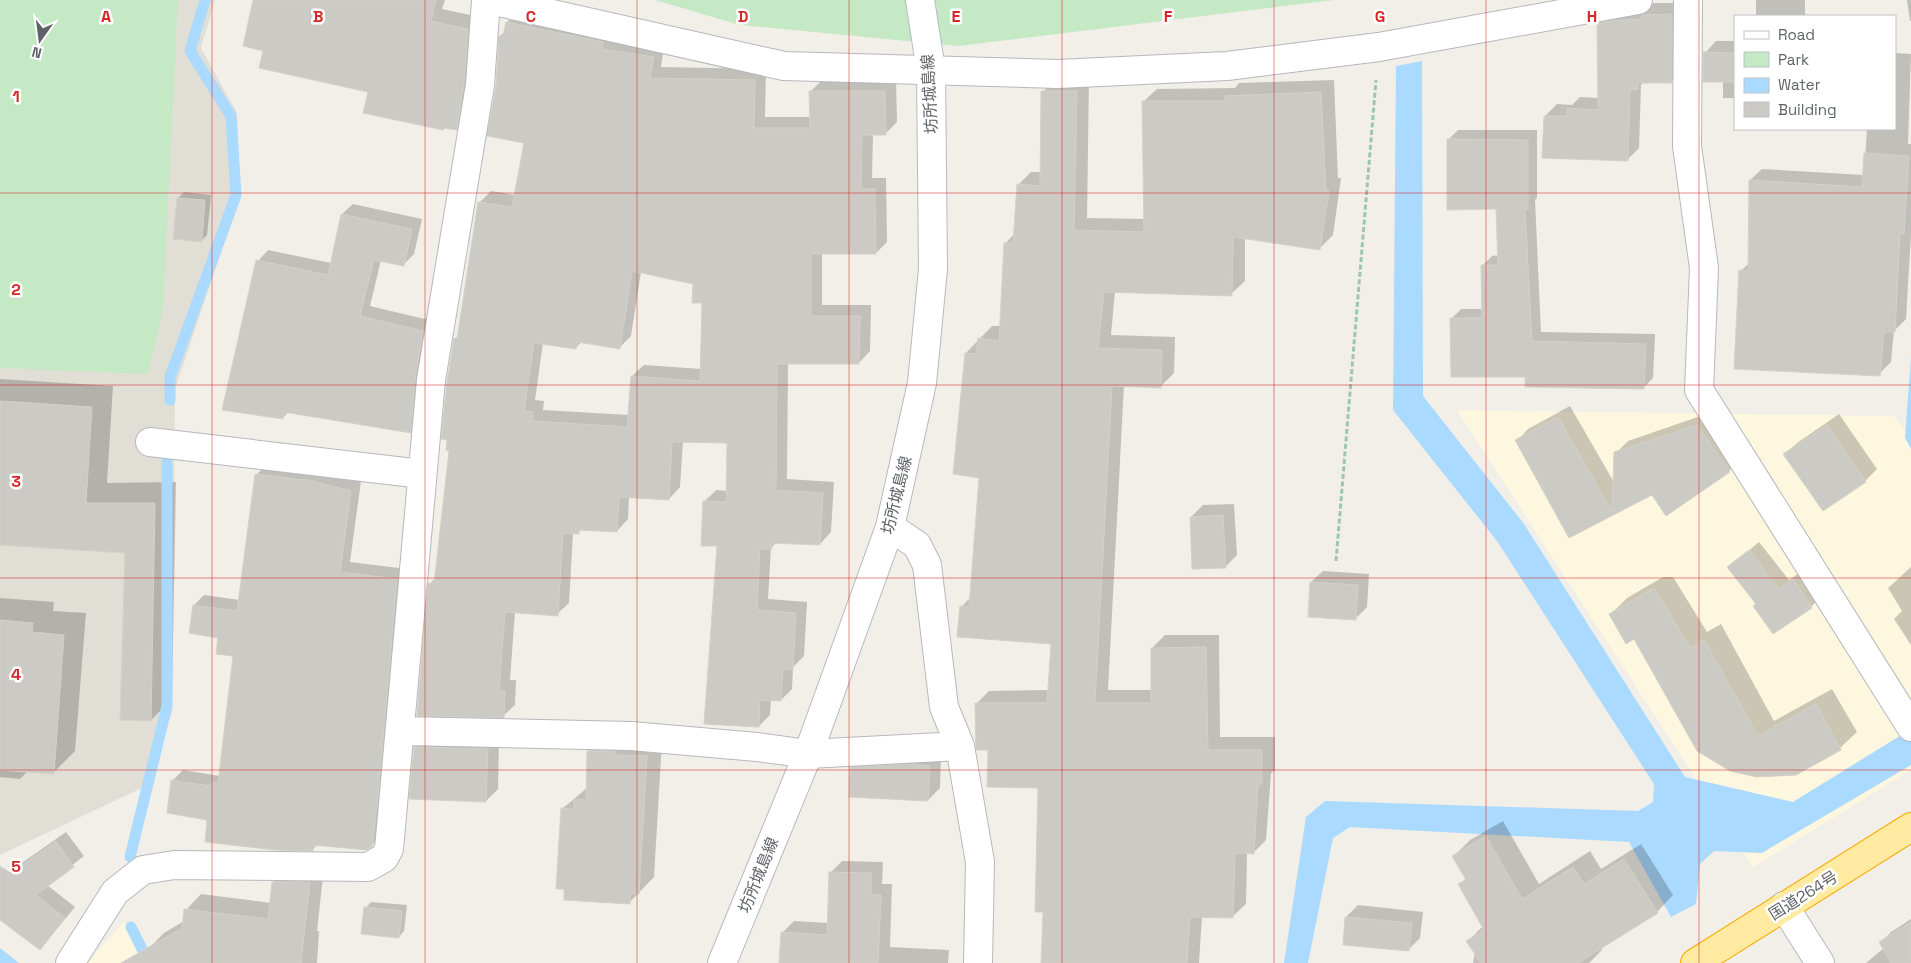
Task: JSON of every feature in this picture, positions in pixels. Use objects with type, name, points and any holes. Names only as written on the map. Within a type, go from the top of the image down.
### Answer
[{"type":"highway","name":"国道264号","points":[[1695,963],[1911,827]]},
{"type":"street","points":[[70,963],[116,892],[143,870],[174,864],[368,867],[384,858],[389,849],[431,380],[480,84],[486,0]]},
{"type":"street","points":[[490,0],[784,66],[1058,74],[1226,66],[1379,47],[1638,0]]},
{"type":"street","name":"坊所城島線","points":[[722,963],[808,754],[890,527],[922,382],[933,269],[931,70],[920,0]]},
{"type":"street","points":[[1688,0],[1687,146],[1704,268],[1699,390],[1911,727]]},
{"type":"street","points":[[150,442],[422,474]]},
{"type":"street","points":[[890,527],[917,545],[927,565],[944,707],[960,746],[980,862],[978,963]]},
{"type":"street","points":[[401,731],[631,736],[757,747],[808,754],[960,746]]},
{"type":"street","points":[[1784,906],[1820,963]]},
{"type":"path","points":[[1336,561],[1379,47]]},
{"type":"shaded area","points":[[0,0],[215,0],[201,48],[237,113],[239,199],[175,389],[172,712],[146,786],[0,855]]},
{"type":"shaded area","points":[[1457,410],[1894,416],[1911,439],[1911,770],[1753,867]]},
{"type":"shaded area","points":[[125,921],[146,963],[87,963]]},
{"type":"green space","points":[[0,0],[178,0],[163,309],[148,374],[0,368]]},
{"type":"green space","points":[[655,0],[1334,0],[958,46],[740,25]]},
{"type":"water","points":[[1422,61],[1423,396],[1524,524],[1685,777],[1793,802],[1911,729],[1911,765],[1762,853],[1714,851],[1700,864],[1696,904],[1671,917],[1629,842],[1350,827],[1333,838],[1308,963],[1284,963],[1306,817],[1325,801],[1638,811],[1653,802],[1654,784],[1497,541],[1393,410],[1396,66]]},
{"type":"water","points":[[1911,357],[1911,449],[1905,438]]},
{"type":"water","points":[[0,948],[19,963],[0,963]]},
{"type":"building","points":[[253,0],[436,0],[431,21],[468,29],[464,83],[457,130],[444,128],[443,130],[363,113],[368,92],[259,68],[263,51],[243,46]]},
{"type":"building","points":[[1672,14],[1672,83],[1638,83],[1638,89],[1630,90],[1628,161],[1542,158],[1544,116],[1566,116],[1567,108],[1598,110],[1597,23],[1641,19],[1642,15]]},
{"type":"building","points":[[506,22],[603,42],[602,49],[654,57],[650,78],[755,80],[754,128],[810,128],[809,91],[885,91],[886,135],[862,135],[861,189],[875,189],[876,254],[811,254],[811,316],[860,316],[859,364],[777,364],[776,490],[823,493],[820,545],[772,543],[772,549],[760,549],[757,610],[796,613],[793,669],[783,669],[781,701],[760,700],[759,727],[704,724],[717,546],[701,546],[703,501],[726,502],[727,443],[672,442],[669,500],[619,497],[617,532],[579,530],[579,534],[563,533],[558,616],[505,612],[499,691],[505,691],[504,718],[417,716],[428,583],[434,584],[449,451],[446,450],[447,440],[441,439],[447,382],[454,338],[457,339],[478,202],[512,207],[524,143],[487,136],[496,86],[499,36],[503,36]],"holes":[[[632,271],[693,284],[692,303],[702,303],[700,381],[631,376],[627,427],[532,421],[533,412],[524,411],[534,343],[576,349],[577,342],[620,349]]]},
{"type":"building","points":[[1703,52],[1734,53],[1734,82],[1703,82]]},
{"type":"building","points":[[1041,91],[1077,91],[1074,230],[1144,232],[1142,101],[1225,101],[1225,96],[1321,92],[1326,191],[1329,191],[1320,250],[1233,237],[1232,296],[1104,292],[1098,348],[1162,350],[1161,388],[1112,386],[1095,703],[1151,703],[1151,648],[1206,647],[1208,750],[1262,750],[1262,784],[1258,784],[1254,854],[1235,853],[1233,918],[1190,917],[1187,963],[1041,963],[1043,912],[1035,912],[1038,788],[987,787],[988,750],[976,750],[975,703],[1047,703],[1051,644],[957,637],[960,606],[969,607],[979,478],[953,474],[965,353],[976,354],[978,338],[999,341],[1004,243],[1013,243],[1017,184],[1040,186]]},
{"type":"building","points":[[1447,139],[1528,140],[1528,209],[1525,209],[1532,341],[1646,344],[1644,389],[1525,387],[1525,377],[1451,377],[1450,318],[1482,318],[1481,265],[1498,265],[1496,209],[1447,210]]},
{"type":"building","points":[[1864,153],[1909,156],[1904,234],[1900,234],[1895,332],[1884,332],[1880,376],[1734,369],[1739,270],[1748,271],[1749,180],[1862,187]]},
{"type":"building","points":[[177,198],[205,200],[202,242],[173,239]]},
{"type":"building","points":[[341,214],[412,229],[404,266],[374,260],[360,316],[423,331],[415,379],[411,433],[284,412],[283,419],[222,410],[256,260],[328,275]]},
{"type":"building","points":[[0,401],[92,407],[86,503],[155,503],[151,721],[120,720],[125,553],[0,545]]},
{"type":"building","points":[[1558,417],[1612,512],[1614,452],[1697,425],[1730,472],[1666,516],[1652,495],[1569,538],[1515,440]]},
{"type":"building","points":[[1827,425],[1866,482],[1823,511],[1783,454]]},
{"type":"building","points":[[255,474],[304,479],[351,491],[340,572],[397,579],[378,798],[372,847],[366,850],[314,845],[313,851],[275,850],[205,842],[207,820],[167,813],[171,780],[211,786],[212,782],[218,783],[233,656],[216,654],[218,638],[189,633],[193,605],[237,611]]},
{"type":"building","points":[[1223,515],[1226,568],[1192,569],[1190,517]]},
{"type":"building","points":[[1749,550],[1779,589],[1793,579],[1812,608],[1773,634],[1753,606],[1756,604],[1727,567]]},
{"type":"building","points":[[1310,582],[1358,585],[1356,620],[1308,617]]},
{"type":"building","points":[[1654,588],[1690,648],[1704,640],[1758,736],[1816,704],[1841,750],[1796,775],[1757,777],[1730,771],[1697,751],[1634,639],[1626,644],[1609,614]]},
{"type":"building","points":[[0,620],[33,623],[32,632],[64,635],[54,774],[0,770]]},
{"type":"building","points":[[414,747],[488,749],[486,802],[409,799]]},
{"type":"building","points":[[587,751],[616,751],[616,755],[647,756],[639,894],[630,894],[630,904],[564,900],[564,889],[556,889],[561,808],[574,809],[574,799],[586,800]]},
{"type":"building","points":[[907,764],[930,766],[928,801],[849,797],[850,767]]},
{"type":"building","points":[[1486,836],[1522,899],[1573,867],[1584,884],[1624,859],[1658,913],[1578,963],[1481,963],[1466,941],[1484,930],[1458,884],[1466,880],[1452,856]]},
{"type":"building","points":[[56,841],[74,867],[36,895],[65,918],[40,950],[0,920],[0,866],[10,874]]},
{"type":"building","points":[[829,872],[871,873],[871,895],[881,895],[878,963],[779,963],[781,932],[827,935]]},
{"type":"building","points":[[272,882],[310,882],[301,963],[121,963],[182,928],[184,909],[268,919]]},
{"type":"building","points":[[364,907],[402,911],[399,938],[361,934]]},
{"type":"building","points":[[1345,917],[1412,923],[1409,951],[1343,945]]},
{"type":"building","points":[[1911,922],[1911,963],[1891,963],[1879,942]]},
{"type":"waterway","points":[[170,400],[170,377],[236,195],[231,116],[190,51],[205,0]]},
{"type":"waterway","points":[[130,857],[167,706],[167,462]]},
{"type":"waterway","points":[[131,927],[149,963]]}]
